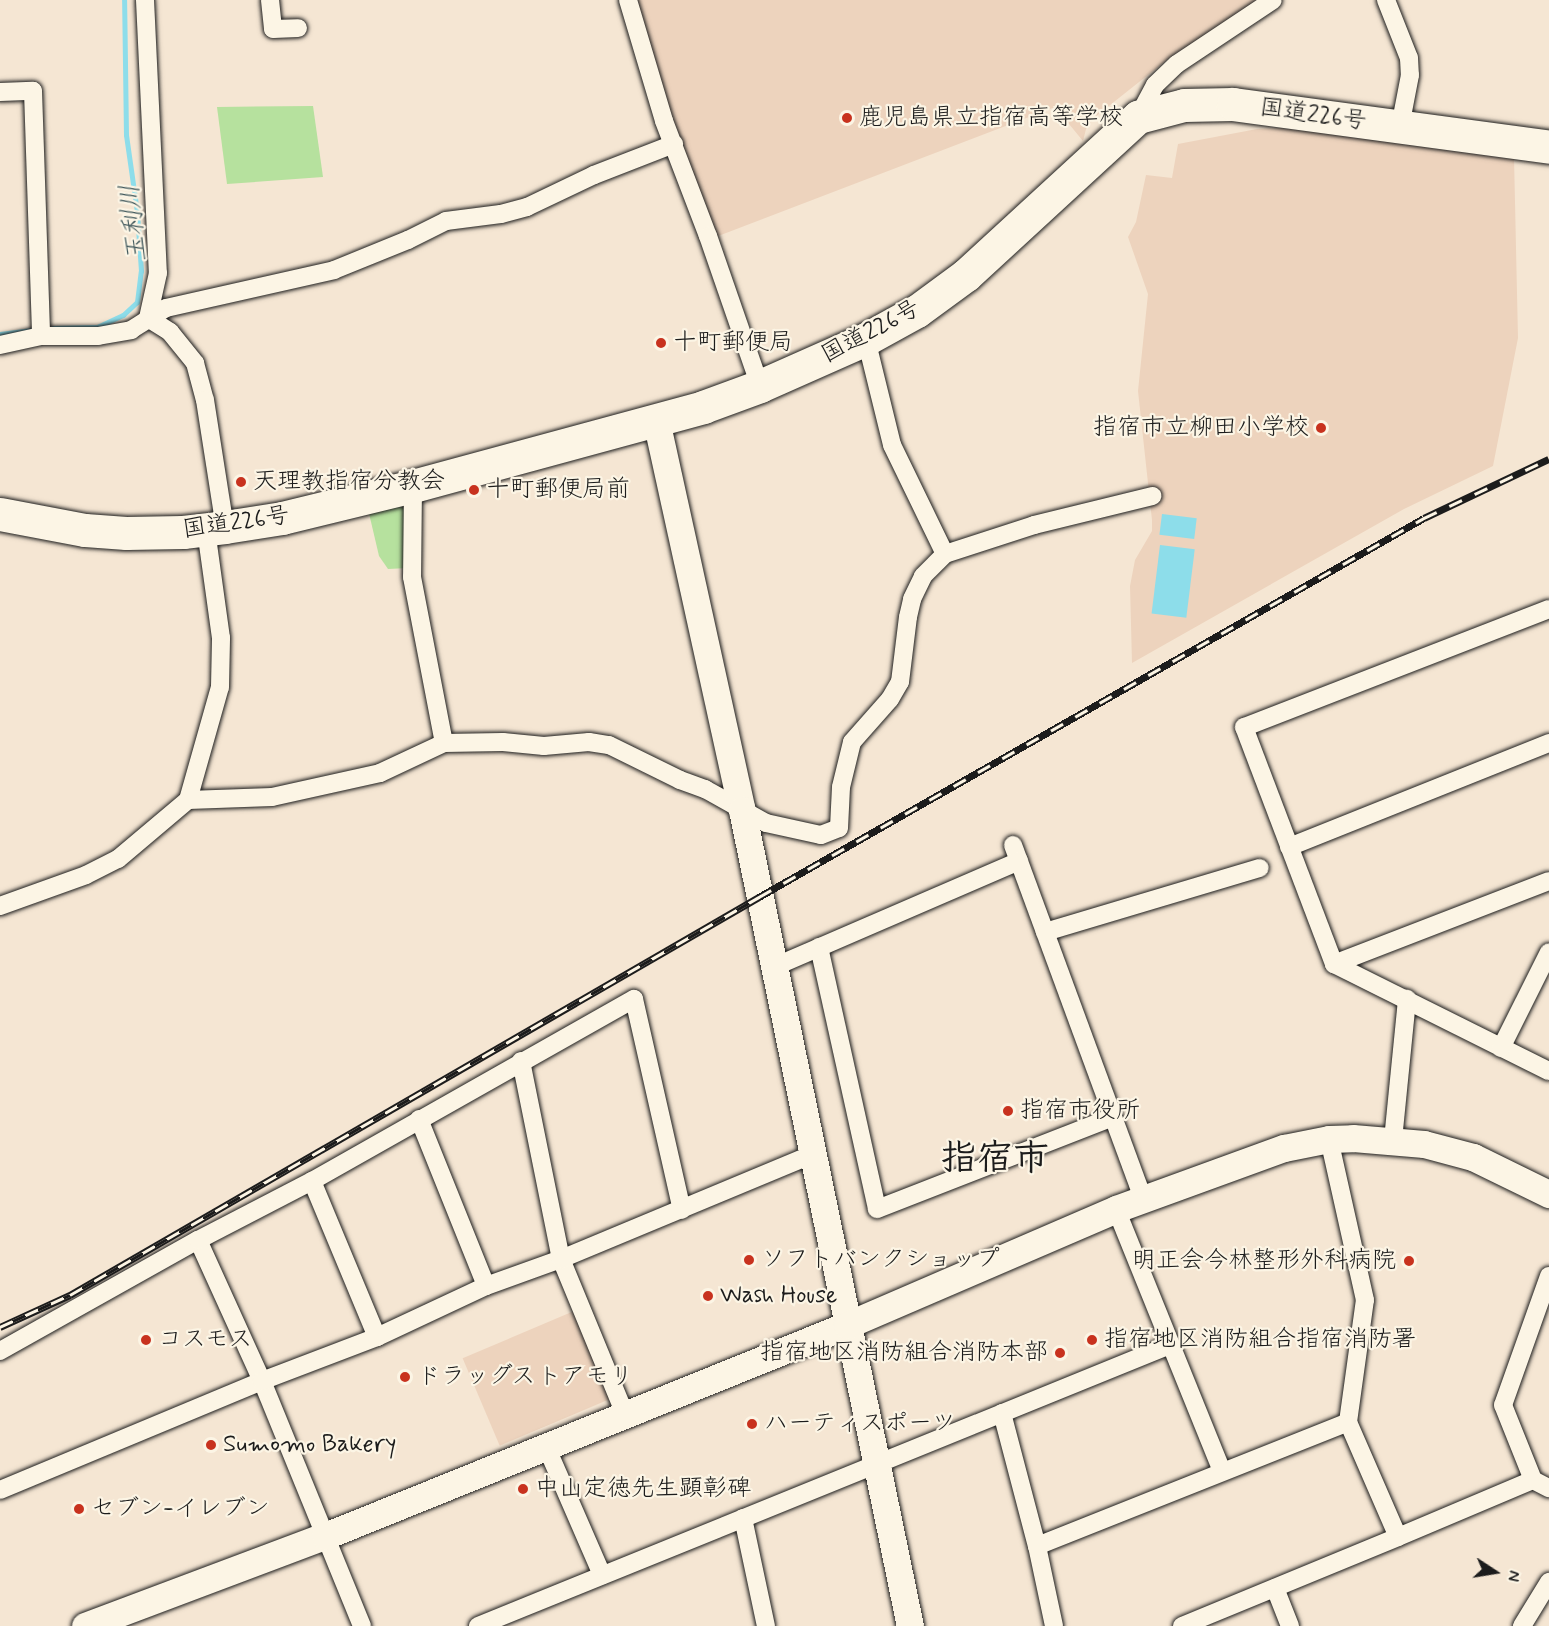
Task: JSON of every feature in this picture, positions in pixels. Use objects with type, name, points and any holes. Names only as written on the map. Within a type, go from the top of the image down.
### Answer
[{"type":"highway","name":"国道226号","points":[[0,514],[85,530],[126,533],[216,528],[282,518],[414,486],[691,411],[760,386],[866,339],[916,311],[966,276],[1138,117],[1184,105],[1233,105],[1549,147]]},
{"type":"street","points":[[145,0],[158,273],[148,318]]},
{"type":"street","points":[[270,0],[273,29],[298,28]]},
{"type":"street","points":[[628,0],[664,120],[760,386]]},
{"type":"street","points":[[1138,117],[1155,85],[1177,64],[1273,0]]},
{"type":"street","points":[[1386,0],[1409,58],[1410,75],[1400,127]]},
{"type":"street","points":[[0,92],[33,91],[41,331]]},
{"type":"street","points":[[0,345],[41,331],[98,336],[131,330],[166,308],[334,270],[408,240],[446,220],[501,214],[527,207],[594,175],[674,144]]},
{"type":"street","points":[[0,906],[86,875],[118,859],[188,800],[220,687],[221,638],[216,528],[205,400],[195,363],[170,332],[148,318]]},
{"type":"street","points":[[866,339],[892,445],[945,554]]},
{"type":"street","points":[[656,420],[742,810],[910,1626]]},
{"type":"street","points":[[414,486],[412,577],[444,743]]},
{"type":"street","points":[[188,800],[239,800],[283,795],[380,773],[444,743],[503,742],[544,746],[589,742],[609,746],[680,780],[705,789],[766,823],[821,834],[839,828],[841,787],[852,742],[890,699],[900,682],[912,599],[923,576],[945,554],[1034,525],[1152,496]]},
{"type":"street","points":[[1548,613],[1244,727],[1334,964],[1549,1071]]},
{"type":"street","points":[[1289,847],[1549,743]]},
{"type":"street","points":[[774,966],[819,947],[1016,853],[1143,1199]]},
{"type":"street","points":[[1045,932],[1260,868]]},
{"type":"street","points":[[1334,964],[1549,881]]},
{"type":"street","points":[[819,947],[877,1209],[1113,1117]]},
{"type":"street","points":[[1502,1048],[1549,952]]},
{"type":"street","points":[[0,1351],[198,1240],[312,1181],[520,1061],[634,999],[682,1210]]},
{"type":"street","points":[[1393,1140],[1407,999]]},
{"type":"street","points":[[520,1061],[561,1259],[625,1414]]},
{"type":"street","points":[[419,1119],[486,1286]]},
{"type":"street","points":[[1329,1139],[1365,1300],[1348,1422],[1398,1537]]},
{"type":"street","points":[[86,1626],[325,1536],[847,1325],[1116,1209],[1284,1148],[1329,1139],[1393,1140],[1424,1144],[1473,1157],[1549,1194]]},
{"type":"street","points":[[0,1491],[262,1382],[377,1337],[486,1286],[561,1259],[813,1154]]},
{"type":"street","points":[[312,1181],[377,1337]]},
{"type":"street","points":[[1116,1209],[1222,1471]]},
{"type":"street","points":[[198,1240],[262,1382],[362,1626]]},
{"type":"street","points":[[1182,1626],[1398,1537],[1541,1484],[1503,1405],[1549,1276]]},
{"type":"street","points":[[477,1626],[1170,1345]]},
{"type":"street","points":[[1002,1413],[1038,1546],[1054,1626]]},
{"type":"street","points":[[1038,1546],[1348,1422]]},
{"type":"street","points":[[546,1446],[602,1575]]},
{"type":"street","points":[[743,1518],[766,1626]]},
{"type":"street","points":[[1522,1626],[1549,1582]]},
{"type":"street","points":[[1275,1588],[1290,1626]]},
{"type":"shaded area","name":"鹿児島県立指宿高等学校","points":[[632,0],[1260,0],[1168,59],[1095,117],[1086,129],[1083,141],[1055,107],[713,238]]},
{"type":"shaded area","name":"指宿市立柳田小学校","points":[[1301,127],[1514,157],[1518,338],[1493,466],[1404,509],[1132,663],[1130,586],[1135,560],[1152,531],[1152,520],[1138,391],[1148,294],[1128,237],[1136,222],[1146,175],[1172,178],[1178,144],[1257,129]]},
{"type":"shaded area","points":[[574,1311],[611,1398],[500,1446],[463,1358]]},
{"type":"green space","points":[[313,106],[323,177],[227,184],[217,107]]},
{"type":"green space","points":[[407,498],[408,568],[388,569],[379,556],[368,509]]},
{"type":"water","points":[[1162,514],[1197,518],[1194,539],[1159,535]]},
{"type":"water","points":[[1160,545],[1195,549],[1186,618],[1152,613]]},
{"type":"waterway","name":"玉利川","points":[[53,328],[97,327],[123,315],[137,302],[141,271],[137,212],[126,135],[124,0]]},
{"type":"waterway","name":"玉利川","points":[[0,334],[32,330]]},
{"type":"railway","points":[[0,1327],[70,1295],[759,897],[1424,518],[1549,459]]},
{"type":"place","name":"鹿児島県立指宿高等学校","points":[[847,118]]},
{"type":"place","name":"十町郵便局","points":[[661,343]]},
{"type":"place","name":"指宿市立柳田小学校","points":[[1321,428]]},
{"type":"place","name":"天理教指宿分教会","points":[[241,482]]},
{"type":"place","name":"十町郵便局前","points":[[474,490]]},
{"type":"place","name":"指宿市役所","points":[[1008,1111]]},
{"type":"place","name":"ソフトバンクショップ","points":[[749,1260]]},
{"type":"place","name":"明正会今林整形外科病院","points":[[1409,1261]]},
{"type":"place","name":"Wash House","points":[[708,1296]]},
{"type":"place","name":"コスモス","points":[[146,1340]]},
{"type":"place","name":"指宿地区消防組合指宿消防署","points":[[1092,1340]]},
{"type":"place","name":"指宿地区消防組合消防本部","points":[[1060,1353]]},
{"type":"place","name":"ドラッグストアモリ","points":[[405,1377]]},
{"type":"place","name":"ハーティスポーツ","points":[[752,1424]]},
{"type":"place","name":"Sumomo Bakery","points":[[211,1445]]},
{"type":"place","name":"中山定徳先生顕彰碑","points":[[523,1489]]},
{"type":"place","name":"セブン-イレブン","points":[[79,1509]]},
{"type":"district","name":"指宿市","points":[[995,1160]]}]
